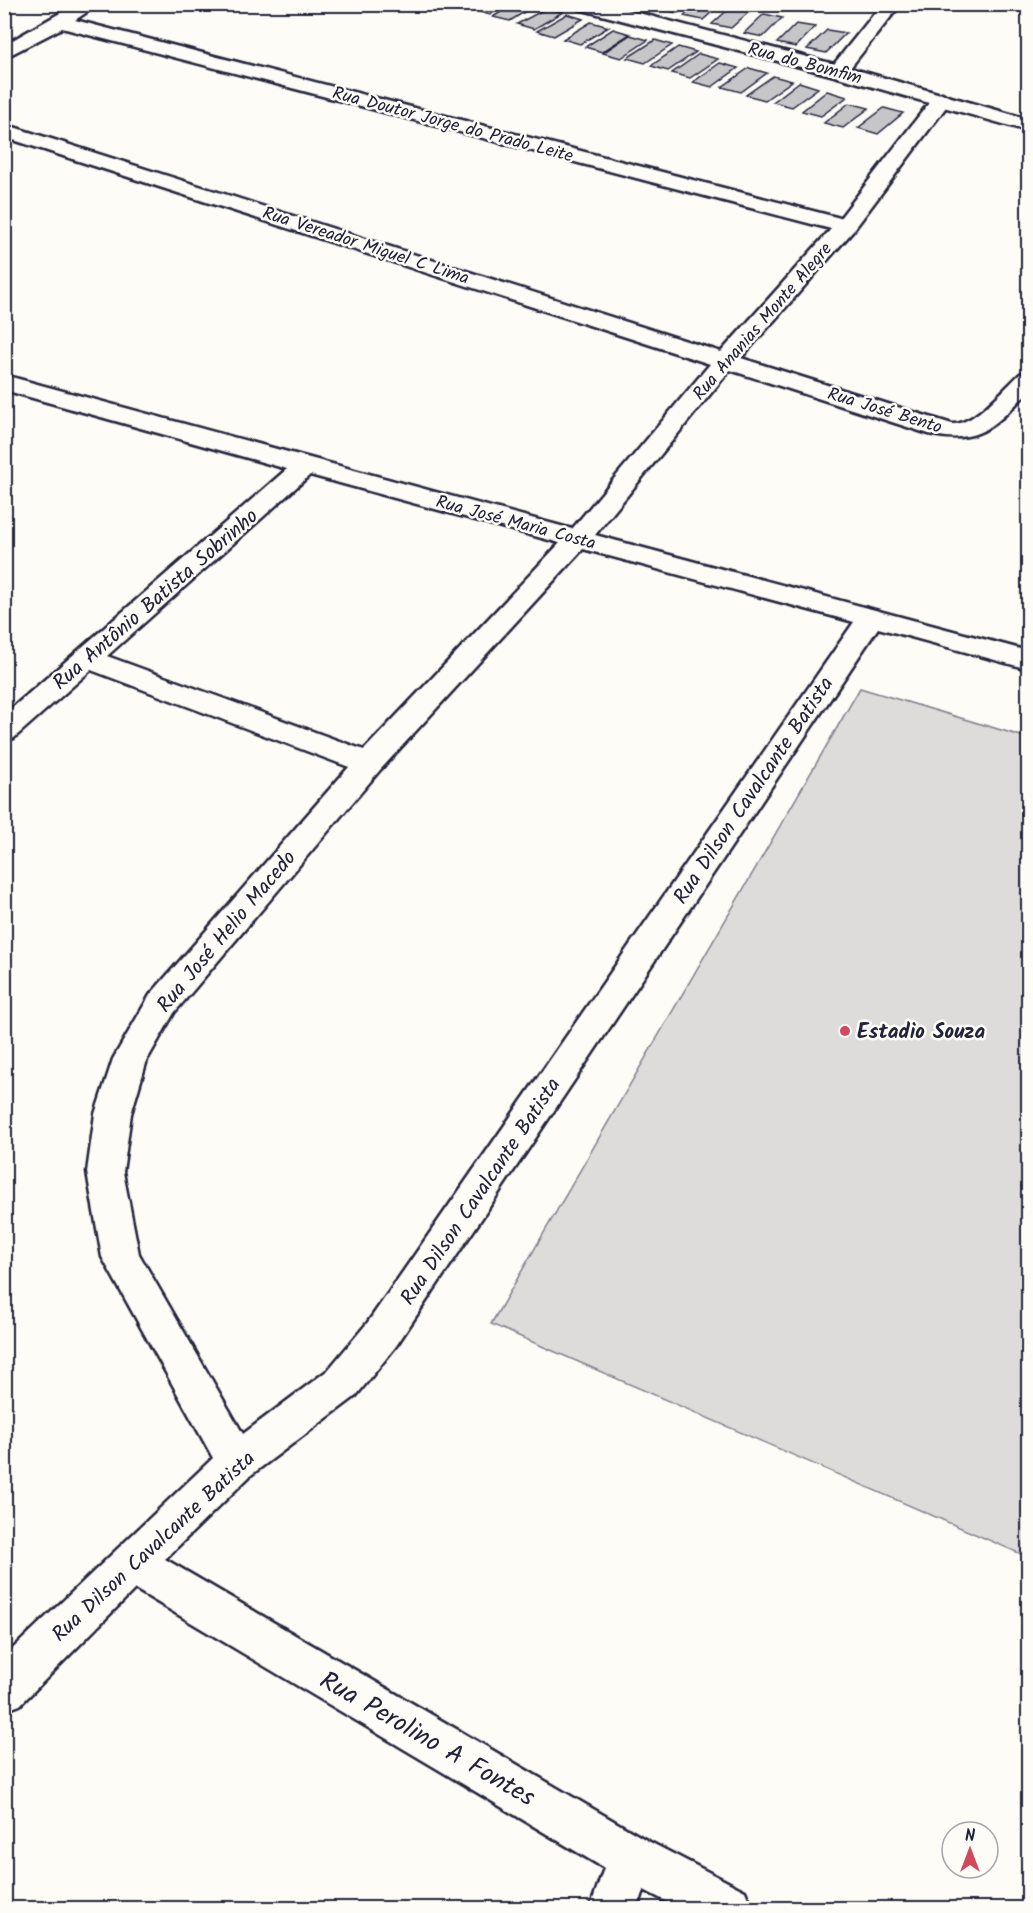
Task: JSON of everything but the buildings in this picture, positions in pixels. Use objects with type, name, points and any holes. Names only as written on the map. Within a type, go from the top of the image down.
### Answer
[{"type":"street","points":[[4,53],[90,4]]},
{"type":"street","name":"Rua do Bomfim","points":[[581,4],[942,99],[1029,125]]},
{"type":"street","points":[[838,71],[892,4]]},
{"type":"street","name":"Rua Doutor Jorge do Prado Leite","points":[[62,22],[845,226]]},
{"type":"street","name":"Rua Ananias Monte Alegre","points":[[578,539],[727,359],[845,226],[942,99]]},
{"type":"street","name":"Rua Vereador Miguel C Lima","points":[[4,130],[727,359]]},
{"type":"street","name":"Rua José Bento","points":[[727,359],[938,429],[956,432],[968,429],[983,420],[1029,379]]},
{"type":"street","name":"Rua José Maria Costa","points":[[4,382],[870,619],[1029,660]]},
{"type":"street","name":"Rua Antônio Batista Sobrinho","points":[[4,731],[89,659],[306,466]]},
{"type":"street","name":"Rua José Helio Macedo","points":[[237,1462],[121,1257],[105,1172],[113,1114],[130,1059],[162,1004],[369,763],[578,539]]},
{"type":"street","name":"Rua Dilson Cavalcante Batista","points":[[4,1689],[237,1462],[342,1383],[382,1334],[870,619]]},
{"type":"street","points":[[89,659],[369,763]]},
{"type":"street","name":"Rua Perolino A Fontes","points":[[131,1563],[631,1858],[728,1908]]},
{"type":"street","points":[[614,1908],[631,1858]]},
{"type":"shaded area","name":"Estadio Souza","points":[[860,688],[1028,738],[1028,1557],[491,1324]]},
{"type":"place","name":"Estadio Souza","points":[[845,1031]]}]
